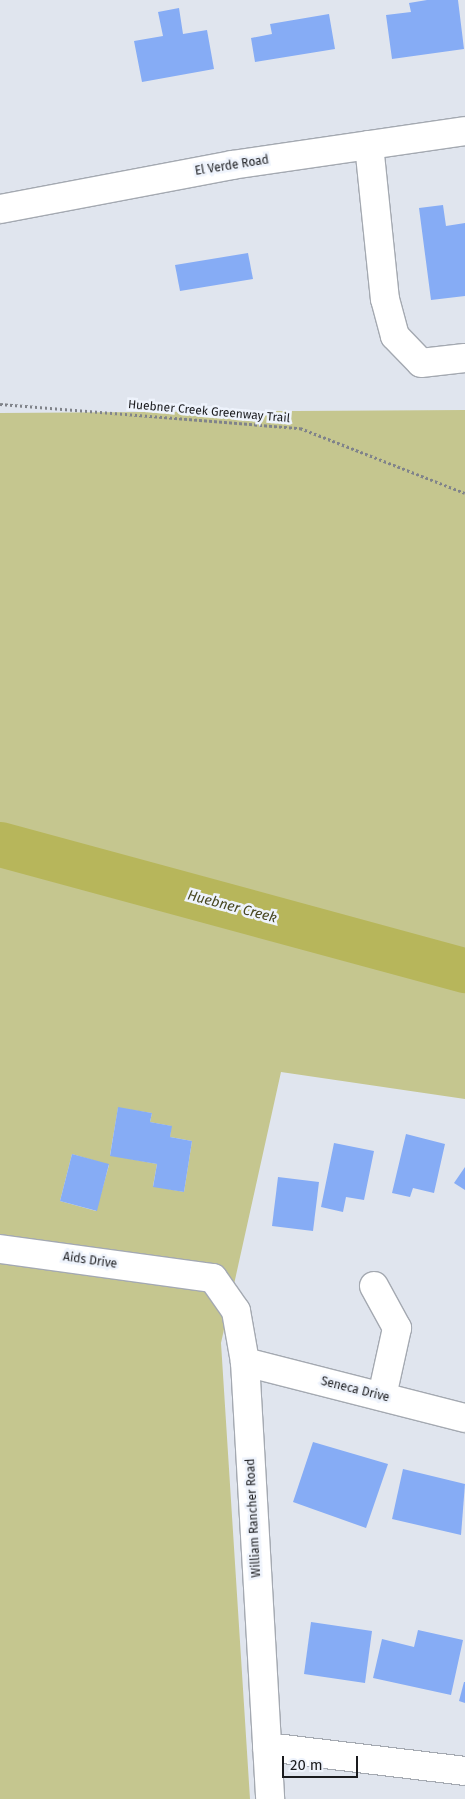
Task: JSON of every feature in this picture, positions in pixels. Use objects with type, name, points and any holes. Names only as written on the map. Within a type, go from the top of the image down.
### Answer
[{"type":"street","name":"El Verde Road","points":[[0,209],[232,165],[465,131]]},
{"type":"street","points":[[369,145],[385,299],[394,336],[421,363],[465,358]]},
{"type":"street","name":"Aids Drive","points":[[0,1249],[180,1274]]},
{"type":"street","name":"William Rancher Road","points":[[180,1274],[213,1278],[226,1292],[236,1310],[245,1362],[270,1799]]},
{"type":"street","points":[[374,1286],[397,1328],[382,1396]]},
{"type":"street","name":"Seneca Drive","points":[[245,1362],[465,1418]]},
{"type":"street","points":[[267,1747],[465,1771]]},
{"type":"path","name":"Huebner Creek Greenway Trail","points":[[0,404],[300,428],[465,493]]},
{"type":"green space","points":[[465,410],[465,1099],[281,1072],[221,1343],[250,1799],[0,1799],[0,413]],"holes":[[[118,1108],[152,1113],[150,1122],[171,1126],[170,1137],[192,1141],[184,1192],[153,1186],[157,1164],[110,1155]],[[72,1154],[109,1165],[96,1211],[60,1201]]]},
{"type":"building","points":[[427,0],[458,0],[464,49],[392,59],[386,15],[411,12],[409,3]]},
{"type":"building","points":[[179,8],[183,34],[207,30],[214,69],[142,82],[134,41],[163,36],[158,12]]},
{"type":"building","points":[[329,14],[335,49],[255,62],[251,38],[272,34],[270,24]]},
{"type":"building","points":[[443,205],[446,226],[465,223],[465,296],[431,300],[419,208]]},
{"type":"building","points":[[248,253],[253,279],[180,291],[175,265]]},
{"type":"building","points":[[118,1107],[152,1113],[150,1122],[172,1126],[170,1137],[192,1141],[184,1192],[153,1187],[157,1164],[110,1156]]},
{"type":"building","points":[[406,1134],[445,1144],[434,1193],[413,1188],[410,1197],[392,1193]]},
{"type":"building","points":[[334,1143],[374,1151],[364,1200],[346,1197],[343,1212],[321,1207]]},
{"type":"building","points":[[72,1154],[109,1164],[97,1211],[60,1201]]},
{"type":"building","points":[[465,1167],[465,1190],[454,1183]]},
{"type":"building","points":[[278,1177],[319,1182],[313,1231],[272,1226]]},
{"type":"building","points":[[313,1442],[388,1464],[366,1528],[293,1502]]},
{"type":"building","points":[[403,1469],[465,1484],[461,1535],[392,1519]]},
{"type":"building","points":[[311,1622],[372,1631],[365,1683],[304,1674]]},
{"type":"building","points":[[418,1630],[463,1640],[451,1695],[373,1678],[382,1639],[414,1647]]},
{"type":"building","points":[[465,1682],[465,1703],[459,1701]]},
{"type":"waterway","name":"Huebner Creek","points":[[0,844],[465,970]]}]
